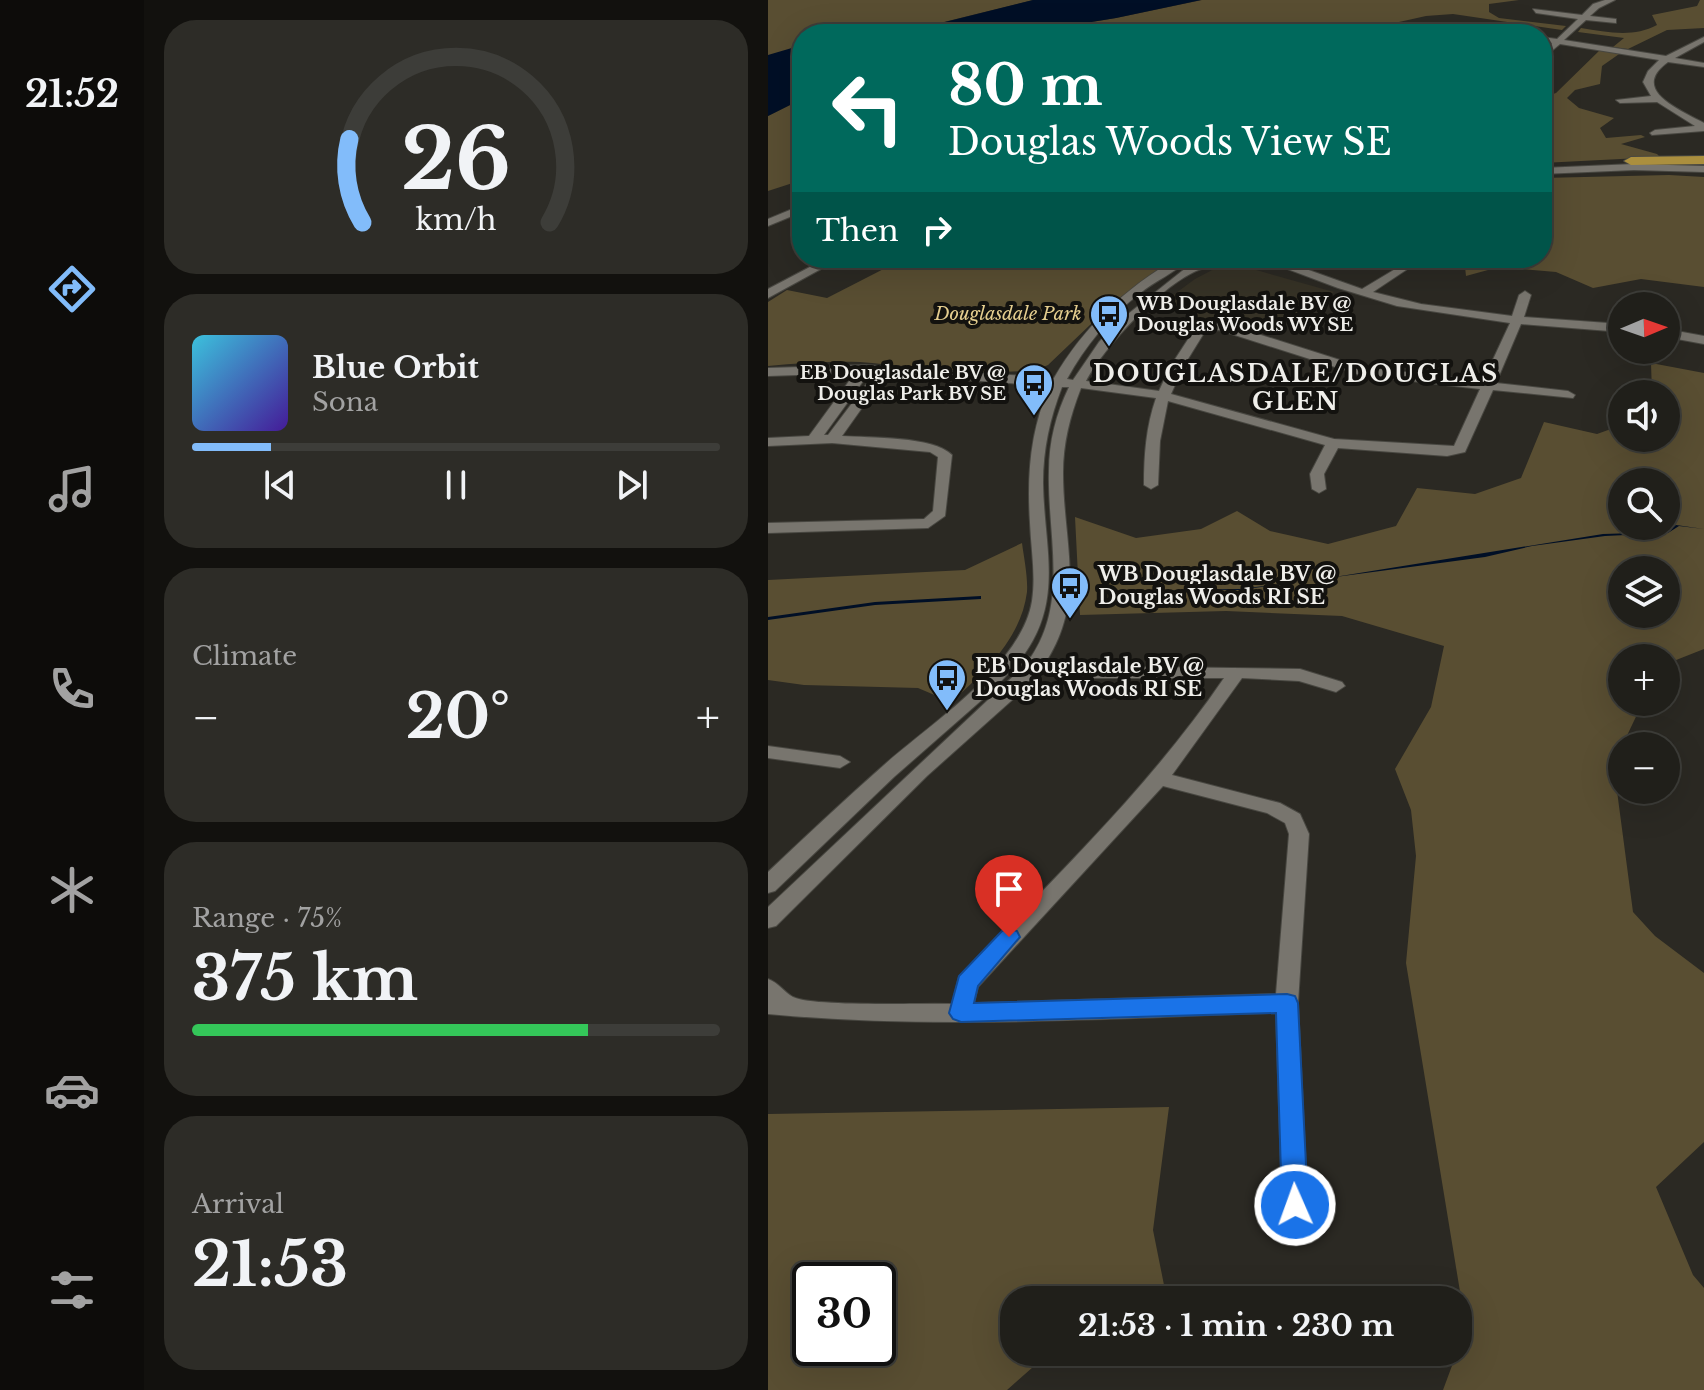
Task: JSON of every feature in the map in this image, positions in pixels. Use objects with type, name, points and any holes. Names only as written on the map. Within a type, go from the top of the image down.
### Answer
[{"type":"highway","points":[[1631,161],[1704,164]]},
{"type":"street","points":[[1552,48],[1596,6],[1611,0]]},
{"type":"street","points":[[1625,0],[1654,0]]},
{"type":"street","points":[[1536,11],[1613,21]]},
{"type":"street","points":[[1704,39],[1653,67],[1647,77],[1647,86],[1656,99],[1704,127]]},
{"type":"street","points":[[1552,40],[1704,65]]},
{"type":"street","points":[[1620,100],[1656,99]]},
{"type":"street","points":[[1655,133],[1704,127]]},
{"type":"street","points":[[1552,167],[1631,161]]},
{"type":"street","points":[[1552,168],[1704,164]]},
{"type":"street","points":[[768,223],[792,212]]},
{"type":"street","points":[[768,294],[816,268]]},
{"type":"street","points":[[768,885],[929,735],[995,681],[1014,659],[1034,625],[1041,592],[1035,487],[1038,446],[1058,382],[1083,344],[1120,304],[1180,268]]},
{"type":"street","points":[[768,920],[943,750],[1017,686],[1036,664],[1050,641],[1061,613],[1063,588],[1055,481],[1062,428],[1078,384],[1118,326],[1182,268]]},
{"type":"street","points":[[1270,268],[1291,269],[1419,307],[1517,320],[1608,327]]},
{"type":"street","points":[[1365,292],[1402,268]]},
{"type":"street","points":[[768,372],[865,369],[1121,389],[1161,395],[1333,443],[1447,452],[1460,449],[1525,295]]},
{"type":"street","points":[[1151,485],[1150,442],[1161,395],[1200,330],[1220,326],[1360,371],[1568,395]]},
{"type":"street","points":[[1680,336],[1704,340]]},
{"type":"street","points":[[1018,380],[1046,371],[1083,344]]},
{"type":"street","points":[[814,439],[865,369]]},
{"type":"street","points":[[832,439],[883,370]]},
{"type":"street","points":[[1062,428],[1091,396],[1121,389]]},
{"type":"street","points":[[768,442],[832,439],[934,448],[945,455],[940,513],[928,523],[768,528]]},
{"type":"street","points":[[1319,489],[1317,474],[1333,443]]},
{"type":"street","points":[[1014,659],[1078,672],[1300,675],[1336,686]]},
{"type":"street","points":[[961,1013],[967,983],[1158,778],[1210,716],[1237,672]]},
{"type":"street","points":[[768,752],[840,762]]},
{"type":"street","points":[[1158,778],[1273,808],[1293,819],[1299,834],[1287,1003],[1296,1234]]},
{"type":"street","points":[[768,988],[778,1005],[843,1012],[961,1013],[1287,1003]]},
{"type":"shaded area","points":[[1216,268],[1249,268],[1334,292],[1265,333],[1228,318],[1200,319],[1161,304]]},
{"type":"green space","points":[[768,0],[1033,0],[932,24],[792,24],[792,54],[768,60]]},
{"type":"green space","points":[[1202,0],[1519,0],[1489,4],[1489,12],[1499,18],[1549,24],[1521,24],[1453,14],[1390,24],[1079,24]]},
{"type":"green space","points":[[1700,0],[1704,0],[1704,28],[1667,30],[1628,49],[1613,47],[1624,38],[1578,32],[1581,28],[1639,32],[1657,25],[1652,15],[1697,6]]},
{"type":"green space","points":[[1552,24],[1566,26],[1562,30],[1552,29]]},
{"type":"green space","points":[[1601,49],[1622,52],[1602,66],[1600,84],[1575,90],[1567,98],[1579,108],[1614,118],[1600,128],[1606,138],[1641,135],[1645,137],[1621,144],[1660,157],[1552,162],[1552,94]]},
{"type":"green space","points":[[792,104],[792,183],[768,191],[768,116]]},
{"type":"green space","points":[[1704,177],[1704,287],[1641,279],[1593,288],[1556,272],[1510,268],[1552,268],[1552,178]]},
{"type":"green space","name":"Douglasdale Park","points":[[886,268],[1161,268],[1113,303],[1048,365],[1011,372],[957,371],[860,362],[768,366],[768,302],[787,290],[827,298]]},
{"type":"green space","points":[[1465,268],[1495,268],[1466,276]]},
{"type":"green space","points":[[1651,364],[1704,373],[1704,649],[1680,658],[1680,644],[1608,644],[1608,716],[1636,716],[1629,732],[1608,732],[1608,804],[1619,804],[1633,912],[1655,936],[1704,973],[1704,1142],[1656,1187],[1693,1275],[1704,1288],[1704,1390],[1443,1390],[1452,1366],[1472,1366],[1472,1286],[1459,1286],[1406,963],[1416,856],[1411,810],[1395,769],[1431,707],[1444,646],[1342,616],[1226,611],[1080,615],[1075,517],[1136,538],[1201,529],[1237,511],[1270,531],[1328,544],[1396,526],[1417,488],[1475,494],[1521,478],[1544,422],[1597,434],[1608,430],[1608,452],[1680,452],[1680,380],[1652,380]]},
{"type":"green space","points":[[1022,543],[1027,592],[1017,625],[988,667],[951,702],[918,688],[804,685],[768,680],[768,580],[965,570]]},
{"type":"green space","points":[[1169,1107],[1153,1230],[1164,1286],[1000,1286],[1000,1366],[1034,1366],[1007,1390],[768,1390],[768,1114]]},
{"type":"water","points":[[1033,0],[1201,0],[1079,24],[937,24]]},
{"type":"water","points":[[792,48],[792,104],[768,116],[768,55]]},
{"type":"water","points":[[1608,534],[1485,557],[1327,578]]},
{"type":"water","points":[[1311,580],[1239,590],[1107,591],[1240,589]]},
{"type":"water","points":[[981,596],[981,599],[875,605],[768,620],[768,617],[875,602]]},
{"type":"place","name":"WB Douglasdale BV @ Douglas Woods WY SE","points":[[1109,348]]},
{"type":"place","name":"EB Douglasdale BV @ Douglas Park BV SE","points":[[1034,417]]},
{"type":"place","name":"WB Douglasdale BV @ Douglas Woods RI SE","points":[[1070,620]]},
{"type":"place","name":"EB Douglasdale BV @ Douglas Woods RI SE","points":[[947,712]]},
{"type":"district","name":"DOUGLASDALE/DOUGLAS GLEN","points":[[1296,387]]},
{"type":"route","points":[[1009,937],[967,983],[961,1013],[1287,1003],[1295,1205]]}]
